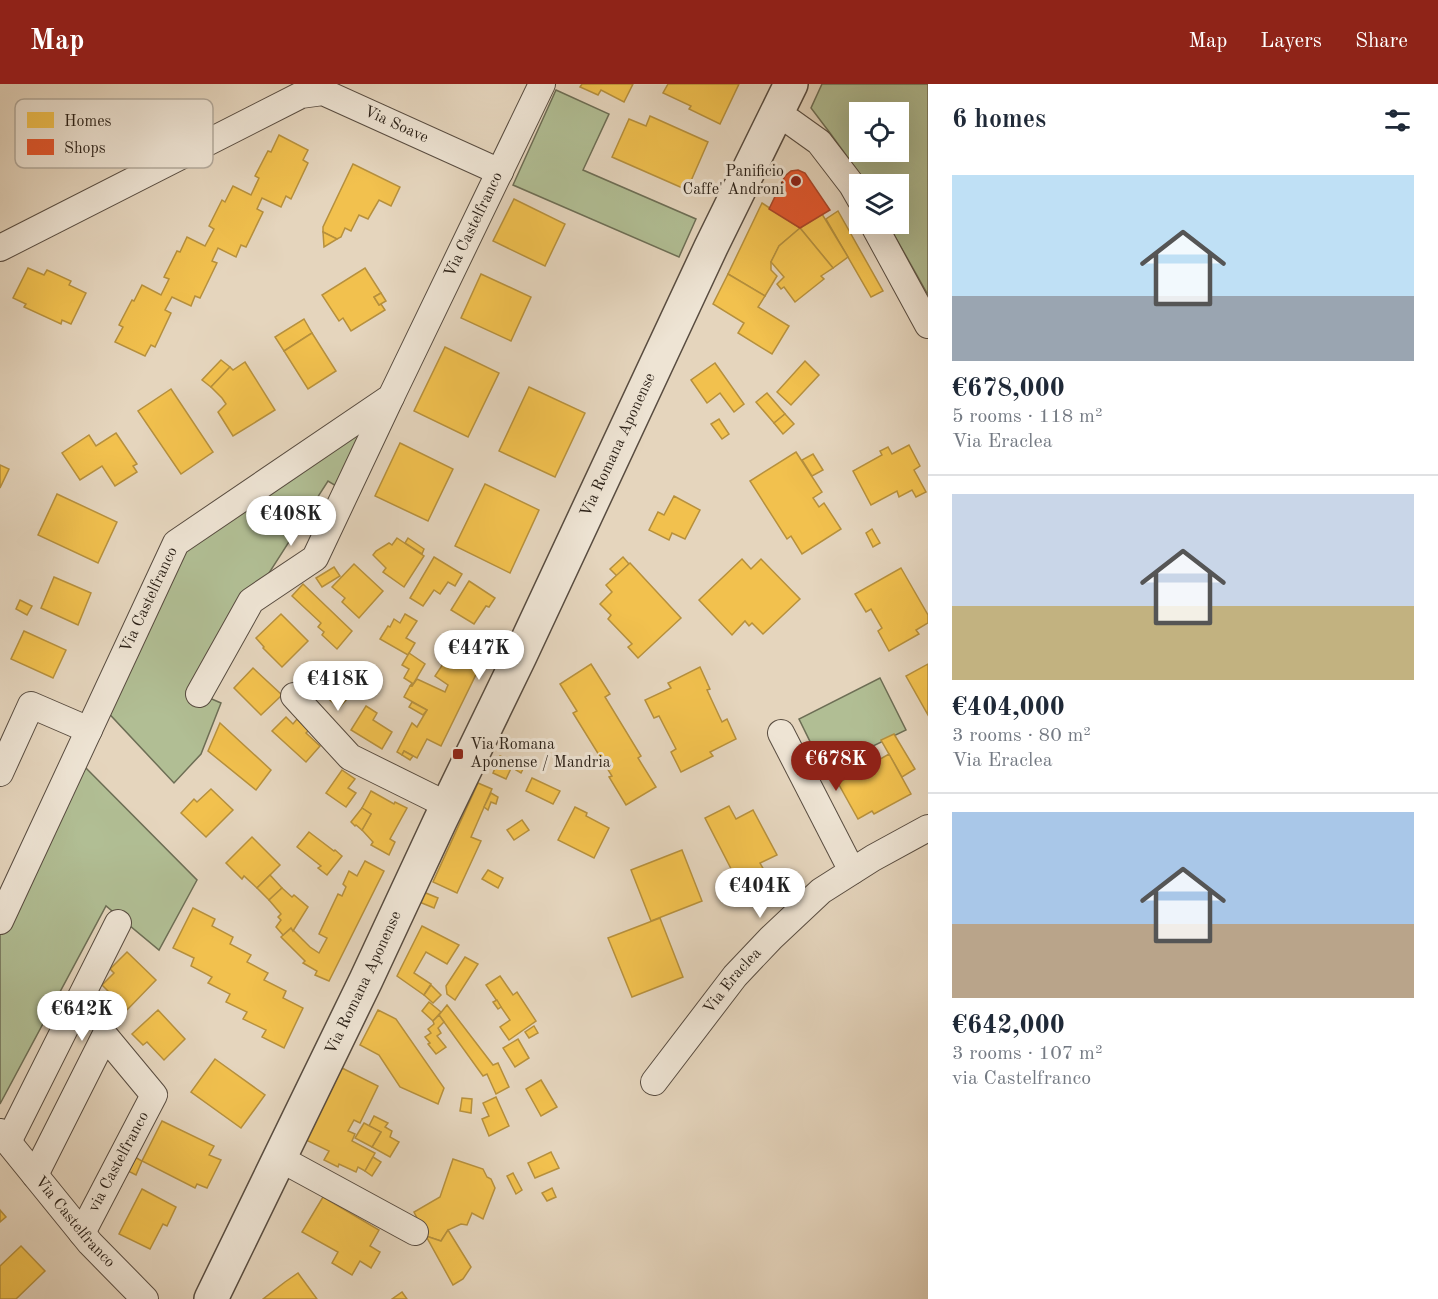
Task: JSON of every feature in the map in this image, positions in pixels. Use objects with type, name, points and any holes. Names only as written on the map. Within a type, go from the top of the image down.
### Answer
[{"type":"street","name":"Via Castelfranco","points":[[200,694],[251,601],[315,558],[542,84]]},
{"type":"street","name":"Via Romana Aponense","points":[[211,1299],[371,970],[774,115],[791,84]]},
{"type":"street","name":"Via Soave","points":[[213,140],[301,95],[322,92],[500,172]]},
{"type":"street","points":[[774,115],[790,122],[819,142],[849,181]]},
{"type":"street","name":"Via Soave","points":[[0,248],[157,168]]},
{"type":"street","points":[[878,234],[928,325]]},
{"type":"street","name":"Via Castelfranco","points":[[0,921],[176,543],[391,397]]},
{"type":"street","points":[[294,696],[350,757],[447,805]]},
{"type":"street","points":[[0,773],[31,705],[89,730]]},
{"type":"street","points":[[782,733],[852,871]]},
{"type":"street","name":"Via Eraclea","points":[[654,1082],[735,976],[821,891],[873,858],[928,828]]},
{"type":"street","name":"Via Castelfranco","points":[[118,923],[4,1137],[82,1233],[145,1299]]},
{"type":"street","name":"via Castelfranco","points":[[76,1005],[154,1095],[82,1233]]},
{"type":"street","name":"via Castelfranco","points":[[35,1175],[105,1036]]},
{"type":"street","points":[[278,1159],[415,1232]]},
{"type":"green space","points":[[822,84],[928,84],[928,295],[894,234],[909,234],[909,174],[860,174],[851,162],[909,162],[909,102],[849,102],[849,159],[811,108]]},
{"type":"green space","points":[[556,90],[609,114],[583,170],[696,219],[679,257],[513,185]]},
{"type":"green space","points":[[391,397],[346,492],[328,481],[251,601],[200,694],[221,703],[201,754],[174,783],[101,705],[176,543]]},
{"type":"green space","points":[[880,678],[906,730],[824,770],[799,719]]},
{"type":"green space","points":[[76,758],[197,880],[159,950],[106,906],[0,1104],[0,921]]},
{"type":"building: Homes","points":[[582,84],[633,84],[624,102],[601,90],[598,95],[580,87]]},
{"type":"building: Homes","points":[[668,84],[739,84],[720,124],[689,109],[691,106],[663,93]]},
{"type":"building: Homes","points":[[650,116],[708,142],[687,190],[612,157],[629,119],[646,126]]},
{"type":"building: Homes","points":[[279,135],[308,150],[303,160],[308,163],[291,199],[286,196],[281,207],[262,198],[257,209],[263,212],[246,247],[241,245],[236,257],[218,248],[212,261],[217,263],[200,298],[195,296],[191,306],[172,297],[165,310],[171,313],[155,347],[151,345],[145,356],[115,342],[123,327],[119,325],[142,285],[161,295],[169,279],[164,277],[187,237],[205,246],[214,229],[209,226],[222,200],[225,202],[233,186],[251,195],[259,178],[255,176]]},
{"type":"building: Homes","points":[[353,164],[400,187],[391,206],[379,200],[368,219],[359,215],[351,231],[345,228],[341,237],[337,239],[323,232],[323,227]]},
{"type":"building: Homes","points":[[514,199],[565,224],[545,266],[493,241]]},
{"type":"building: Homes","points":[[762,203],[800,228],[779,246],[771,262],[771,270],[777,276],[765,296],[728,274]]},
{"type":"building: Homes","points":[[838,211],[883,291],[871,297],[826,219]]},
{"type":"building: Homes","points":[[822,214],[848,257],[833,268],[800,228]]},
{"type":"building: Homes","points":[[800,228],[833,268],[821,276],[824,279],[795,302],[784,287],[781,289],[777,284],[784,277],[771,262],[779,246]]},
{"type":"building: Homes","points":[[323,232],[337,239],[324,247]]},
{"type":"building: Homes","points":[[28,268],[44,275],[47,270],[71,281],[69,285],[86,293],[71,324],[62,320],[61,324],[24,307],[26,304],[13,298]]},
{"type":"building: Homes","points":[[365,268],[381,293],[374,297],[385,310],[351,331],[343,318],[339,321],[322,295]]},
{"type":"building: Homes","points":[[481,274],[531,297],[511,341],[461,318]]},
{"type":"building: Homes","points":[[728,274],[765,296],[758,307],[789,326],[772,354],[738,333],[744,323],[713,304]]},
{"type":"building: Homes","points":[[381,293],[386,301],[379,305],[374,297]]},
{"type":"building: Homes","points":[[304,319],[312,333],[284,351],[275,337]]},
{"type":"building: Homes","points":[[312,333],[336,371],[308,389],[284,351]]},
{"type":"building: Homes","points":[[445,347],[499,373],[468,437],[414,411]]},
{"type":"building: Homes","points":[[221,360],[230,367],[211,387],[202,380]]},
{"type":"building: Homes","points":[[805,361],[819,375],[791,405],[777,392]]},
{"type":"building: Homes","points":[[245,362],[275,410],[233,436],[218,412],[226,404],[211,387],[230,367],[233,370]]},
{"type":"building: Homes","points":[[715,363],[744,404],[734,412],[720,393],[707,403],[691,380]]},
{"type":"building: Homes","points":[[529,387],[585,413],[555,477],[499,451]]},
{"type":"building: Homes","points":[[171,389],[213,452],[181,474],[138,411]]},
{"type":"building: Homes","points":[[767,393],[785,414],[774,423],[756,402]]},
{"type":"building: Homes","points":[[785,414],[794,424],[783,434],[774,423]]},
{"type":"building: Homes","points":[[719,419],[729,434],[722,439],[711,424]]},
{"type":"building: Homes","points":[[116,433],[137,464],[133,466],[137,472],[115,486],[102,466],[80,480],[62,453],[89,435],[96,446]]},
{"type":"building: Homes","points":[[400,443],[453,469],[428,521],[375,496]]},
{"type":"building: Homes","points":[[909,445],[920,466],[914,470],[926,492],[916,497],[912,490],[899,497],[897,491],[871,505],[853,471],[882,455],[880,451],[888,447],[892,454]]},
{"type":"building: Homes","points":[[796,452],[822,492],[813,498],[819,507],[824,503],[841,529],[802,554],[791,536],[787,539],[750,481]]},
{"type":"building: Homes","points":[[813,454],[823,470],[812,476],[802,460]]},
{"type":"building: Homes","points":[[0,465],[9,469],[0,488]]},
{"type":"building: Homes","points":[[485,484],[539,510],[510,573],[455,546]]},
{"type":"building: Homes","points":[[57,494],[117,522],[98,563],[38,535]]},
{"type":"building: Homes","points":[[674,496],[700,510],[685,539],[672,533],[669,540],[649,530],[658,512],[664,515]]},
{"type":"building: Homes","points":[[872,529],[880,543],[873,547],[866,533]]},
{"type":"building: Homes","points":[[397,538],[424,556],[404,587],[383,572],[386,568],[373,555],[389,543],[392,545]]},
{"type":"building: Homes","points":[[408,538],[424,549],[422,554],[405,543]]},
{"type":"building: Homes","points":[[434,557],[462,574],[455,586],[448,582],[440,594],[434,590],[423,606],[410,598]]},
{"type":"building: Homes","points":[[623,557],[629,564],[617,576],[610,569]]},
{"type":"building: Homes","points":[[742,559],[751,569],[761,559],[800,599],[763,634],[752,623],[749,626],[745,621],[732,635],[699,600]]},
{"type":"building: Homes","points":[[630,563],[681,618],[638,658],[628,647],[632,644],[608,619],[611,615],[600,604],[612,592],[606,585]]},
{"type":"building: Homes","points":[[354,564],[383,591],[359,618],[342,602],[345,598],[332,587]]},
{"type":"building: Homes","points":[[334,567],[340,576],[322,587],[316,578]]},
{"type":"building: Homes","points":[[901,568],[928,615],[928,623],[916,630],[919,634],[889,651],[878,631],[882,628],[871,609],[866,612],[855,594]]},
{"type":"building: Homes","points":[[54,577],[91,593],[78,625],[41,608]]},
{"type":"building: Homes","points":[[469,581],[495,598],[489,607],[486,606],[474,624],[451,610]]},
{"type":"building: Homes","points":[[303,584],[352,631],[337,649],[322,635],[324,632],[318,627],[321,623],[292,596]]},
{"type":"building: Homes","points":[[20,600],[32,606],[27,615],[16,609]]},
{"type":"building: Homes","points":[[281,614],[308,641],[282,667],[256,638]]},
{"type":"building: Homes","points":[[405,614],[417,621],[406,638],[415,643],[408,655],[380,639],[394,619],[400,623]]},
{"type":"building: Homes","points":[[24,631],[66,650],[53,678],[11,659]]},
{"type":"building: Homes","points":[[465,646],[485,656],[441,746],[427,739],[417,758],[404,751],[402,755],[397,752],[412,723],[417,727],[427,710],[404,697],[410,686],[417,679],[445,692],[448,685],[435,676],[451,652],[460,656]]},
{"type":"building: Homes","points":[[409,653],[425,664],[412,686],[410,686],[412,683],[404,678],[409,669],[402,665]]},
{"type":"building: Homes","points":[[331,664],[355,686],[339,708],[311,687]]},
{"type":"building: Homes","points":[[591,664],[610,694],[605,697],[641,756],[638,758],[656,787],[626,805],[609,777],[612,776],[573,713],[577,711],[560,684]]},
{"type":"building: Homes","points":[[928,664],[928,715],[906,676]]},
{"type":"building: Homes","points":[[700,667],[710,689],[707,690],[722,722],[727,719],[736,739],[710,752],[713,756],[681,772],[671,752],[676,749],[659,716],[654,718],[645,700],[671,688],[668,683]]},
{"type":"building: Homes","points":[[253,668],[282,695],[261,715],[234,688]]},
{"type":"building: Homes","points":[[412,702],[427,710],[423,715],[409,707]]},
{"type":"building: Homes","points":[[366,706],[377,713],[373,720],[392,732],[382,749],[351,730]]},
{"type":"building: Homes","points":[[286,717],[293,724],[297,719],[309,730],[306,733],[320,746],[306,762],[272,731]]},
{"type":"building: Homes","points":[[220,723],[271,770],[256,790],[208,751]]},
{"type":"building: Homes","points":[[894,734],[915,769],[902,777],[881,740]]},
{"type":"building: Homes","points":[[404,751],[413,756],[410,760],[402,755]]},
{"type":"building: Homes","points":[[889,754],[911,794],[874,814],[872,811],[858,819],[838,783]]},
{"type":"building: Homes","points":[[500,756],[514,762],[506,779],[493,773]]},
{"type":"building: Homes","points":[[520,764],[524,767],[521,773],[516,770]]},
{"type":"building: Homes","points":[[342,770],[355,779],[348,788],[356,793],[346,807],[326,793]]},
{"type":"building: Homes","points":[[532,778],[560,791],[553,804],[526,791]]},
{"type":"building: Homes","points":[[478,783],[492,789],[471,837],[481,841],[457,893],[433,882]]},
{"type":"building: Homes","points":[[211,789],[233,810],[206,837],[181,813],[194,799],[197,802]]},
{"type":"building: Homes","points":[[371,791],[394,804],[395,802],[407,808],[390,839],[395,842],[389,855],[371,845],[373,842],[362,830],[371,814],[362,808]]},
{"type":"building: Homes","points":[[491,793],[498,797],[496,804],[491,802],[488,810],[484,807]]},
{"type":"building: Homes","points":[[729,806],[736,819],[753,810],[777,855],[760,863],[768,877],[742,890],[705,818]]},
{"type":"building: Homes","points":[[575,807],[587,813],[586,816],[609,828],[594,858],[558,840]]},
{"type":"building: Homes","points":[[362,808],[371,814],[362,830],[351,822]]},
{"type":"building: Homes","points":[[522,820],[529,830],[514,840],[507,830]]},
{"type":"building: Homes","points":[[309,832],[342,856],[327,875],[318,868],[321,866],[297,847]]},
{"type":"building: Homes","points":[[252,837],[280,865],[257,888],[244,876],[242,879],[226,863]]},
{"type":"building: Homes","points":[[682,850],[702,901],[651,921],[631,870]]},
{"type":"building: Homes","points":[[365,861],[384,871],[329,981],[315,975],[317,971],[303,963],[305,961],[281,937],[291,928],[319,953],[327,938],[319,934],[338,894],[342,896],[346,887],[343,884],[349,871],[357,876]]},
{"type":"building: Homes","points":[[488,870],[503,878],[498,888],[482,879]]},
{"type":"building: Homes","points":[[270,875],[282,888],[269,900],[257,888]]},
{"type":"building: Homes","points":[[282,888],[308,907],[293,931],[291,928],[283,935],[276,927],[281,920],[278,917],[281,914],[269,900]]},
{"type":"building: Homes","points":[[421,891],[438,898],[434,908],[417,901]]},
{"type":"building: Homes","points":[[193,908],[215,919],[212,926],[233,937],[230,944],[251,955],[247,962],[268,973],[264,980],[286,991],[283,998],[303,1008],[284,1048],[262,1037],[266,1030],[243,1019],[247,1012],[226,1002],[230,994],[208,983],[212,977],[191,966],[194,958],[173,948]]},
{"type":"building: Homes","points":[[660,918],[683,977],[632,997],[608,938]]},
{"type":"building: Homes","points":[[422,926],[459,945],[447,964],[426,952],[414,973],[431,984],[424,995],[397,976]]},
{"type":"building: Homes","points":[[127,952],[156,980],[127,1010],[102,985],[114,973],[110,969]]},
{"type":"building: Homes","points":[[465,957],[478,964],[455,1000],[447,994],[446,986]]},
{"type":"building: Homes","points":[[500,976],[513,995],[517,992],[536,1021],[509,1040],[500,1027],[510,1020],[486,985]]},
{"type":"building: Homes","points":[[431,985],[441,995],[433,1003],[424,995]]},
{"type":"building: Homes","points":[[497,1000],[501,1007],[498,1009],[493,1002]]},
{"type":"building: Homes","points":[[429,1002],[441,1012],[433,1021],[422,1011]]},
{"type":"building: Homes","points":[[447,1005],[493,1065],[498,1063],[509,1087],[496,1094],[487,1074],[483,1076],[439,1015]]},
{"type":"building: Homes","points":[[158,1010],[185,1039],[164,1060],[147,1042],[143,1045],[132,1034]]},
{"type":"building: Homes","points":[[378,1010],[396,1019],[444,1088],[438,1104],[400,1087],[379,1055],[360,1045]]},
{"type":"building: Homes","points":[[439,1015],[444,1022],[438,1028],[441,1033],[437,1036],[446,1047],[436,1054],[425,1037],[431,1033],[428,1029]]},
{"type":"building: Homes","points":[[534,1026],[538,1033],[529,1038],[525,1032]]},
{"type":"building: Homes","points":[[518,1039],[529,1058],[515,1067],[503,1048]]},
{"type":"building: Homes","points":[[215,1059],[265,1095],[241,1128],[191,1092]]},
{"type":"building: Homes","points":[[342,1068],[378,1086],[360,1123],[354,1120],[348,1131],[355,1134],[352,1141],[375,1153],[365,1171],[358,1167],[356,1172],[324,1160],[329,1151],[306,1140]]},
{"type":"building: Homes","points":[[541,1080],[557,1107],[541,1116],[526,1089]]},
{"type":"building: Homes","points":[[496,1097],[509,1126],[489,1136],[482,1119],[489,1116],[483,1103]]},
{"type":"building: Homes","points":[[462,1098],[472,1099],[471,1113],[460,1111]]},
{"type":"building: Homes","points":[[374,1116],[388,1123],[385,1127],[392,1131],[390,1137],[399,1142],[390,1157],[372,1147],[381,1132],[369,1126]]},
{"type":"building: Homes","points":[[162,1121],[214,1146],[209,1155],[221,1160],[207,1188],[197,1184],[195,1188],[142,1161]]},
{"type":"building: Homes","points":[[364,1123],[381,1132],[372,1147],[355,1138]]},
{"type":"building: Homes","points":[[551,1152],[559,1168],[535,1178],[528,1163]]},
{"type":"building: Homes","points":[[128,1153],[142,1161],[136,1175],[122,1168]]},
{"type":"building: Homes","points":[[373,1157],[381,1162],[372,1176],[365,1171]]},
{"type":"building: Homes","points":[[453,1159],[483,1169],[495,1188],[483,1219],[472,1213],[467,1225],[461,1224],[448,1230],[441,1241],[426,1236],[414,1212],[440,1197]]},
{"type":"building: Homes","points":[[513,1173],[522,1190],[516,1194],[507,1176]]},
{"type":"building: Homes","points":[[552,1188],[556,1197],[547,1201],[542,1193]]},
{"type":"building: Homes","points":[[142,1189],[176,1207],[167,1226],[163,1224],[150,1249],[119,1234]]},
{"type":"building: Homes","points":[[323,1197],[379,1230],[370,1246],[380,1252],[371,1268],[360,1261],[352,1275],[332,1263],[338,1252],[302,1232]]},
{"type":"building: Homes","points":[[0,1210],[6,1217],[0,1222]]},
{"type":"building: Homes","points":[[448,1230],[471,1267],[463,1279],[453,1285],[426,1236],[441,1241]]},
{"type":"building: Homes","points":[[21,1246],[45,1271],[16,1299],[0,1299],[0,1266]]},
{"type":"building: Homes","points":[[298,1273],[317,1299],[263,1299],[285,1282]]},
{"type":"building: Homes","points":[[402,1292],[407,1299],[392,1299]]},
{"type":"building: Shops","points":[[798,170],[805,173],[830,210],[800,228],[769,209],[785,176],[791,171]]},
{"type":"place","name":"Panificio Caffe' Androni","points":[[796,181]]},
{"type":"place","name":"Via Romana Aponense / Mandria","points":[[458,754]]}]
